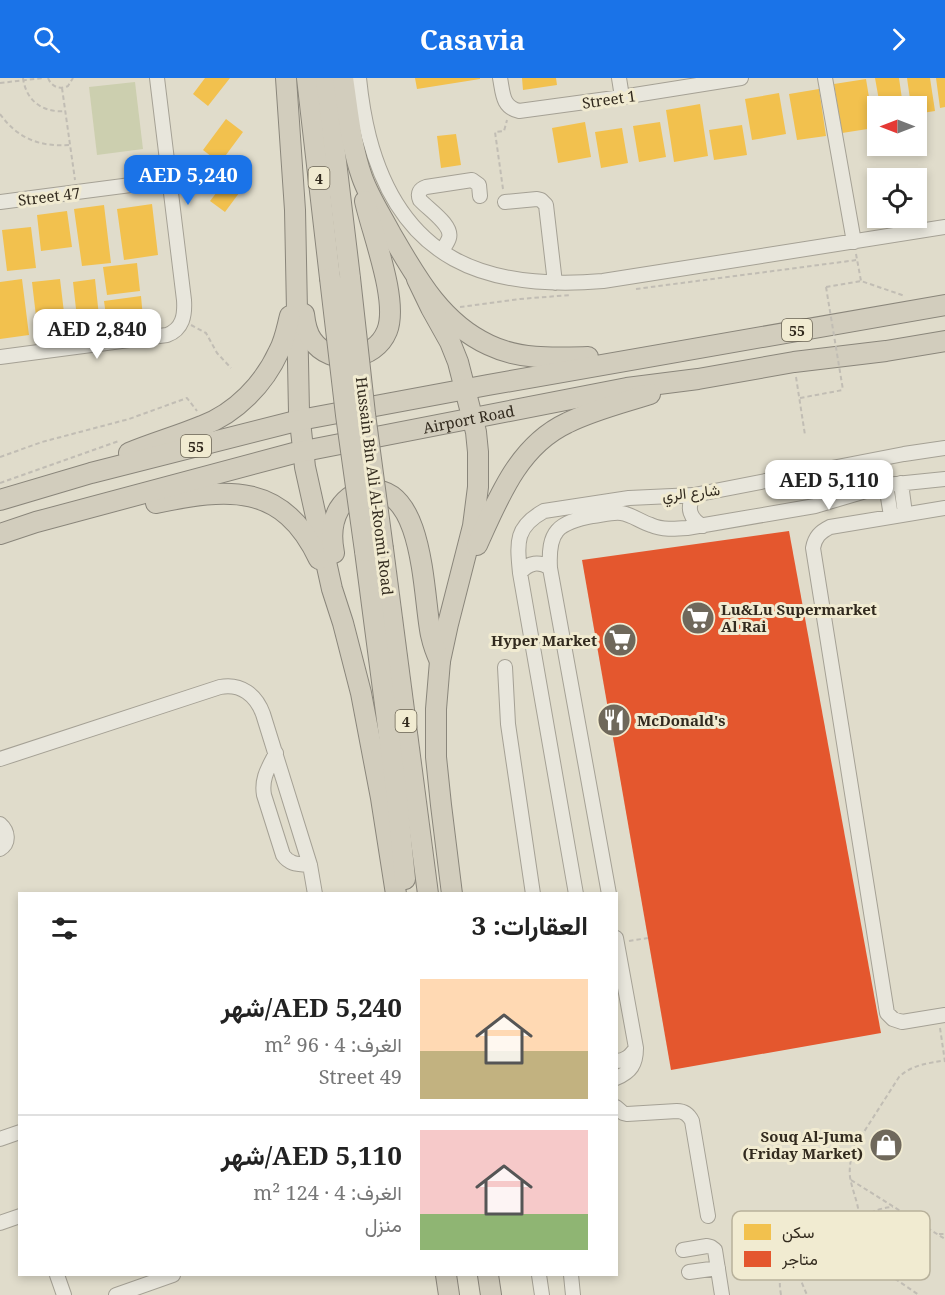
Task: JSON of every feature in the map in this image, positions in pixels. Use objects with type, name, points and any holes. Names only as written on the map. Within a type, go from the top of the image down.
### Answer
[{"type":"highway","points":[[286,78],[294,189],[300,420],[303,451],[332,589]]},
{"type":"highway","name":"Hussain Bin Ali Al-Roomi Road","points":[[307,78],[367,426],[374,550],[406,892]]},
{"type":"highway","name":"Hussain Bin Ali Al-Roomi Road","points":[[326,78],[340,278]]},
{"type":"highway","points":[[296,293],[303,305],[305,325],[312,340],[323,351],[337,357],[352,358],[367,353],[379,344],[387,330],[390,314],[388,292],[368,215],[343,78]]},
{"type":"highway","points":[[362,176],[370,196],[450,342],[458,362],[476,432],[478,487],[473,526],[440,662],[436,709],[436,757],[452,892]]},
{"type":"highway","points":[[417,279],[455,322],[475,337],[504,351],[551,358],[648,356]]},
{"type":"highway","points":[[91,473],[140,448],[215,420],[241,402],[264,376],[280,350],[296,293]]},
{"type":"highway","name":"Airport Road","points":[[0,500],[91,473],[300,420],[648,356],[945,305]]},
{"type":"highway","name":"Airport Road","points":[[0,534],[36,522],[303,451],[627,388],[945,341]]},
{"type":"highway","points":[[458,588],[505,485],[518,464],[537,443],[566,423],[698,379]]},
{"type":"highway","points":[[332,589],[338,572],[332,530],[340,507],[349,497],[368,490],[382,491],[394,498],[404,508],[415,536],[431,636],[440,662]]},
{"type":"highway","points":[[103,505],[140,507],[189,496],[233,494],[258,498],[278,508],[304,532],[319,557],[332,589],[361,693],[396,892]]},
{"type":"highway","name":"Hussain Bin Ali Al-Roomi Road","points":[[374,550],[428,892]]},
{"type":"highway","points":[[446,1276],[449,1295]]},
{"type":"street","points":[[0,357],[167,335],[181,324],[185,312],[184,300],[157,78]]},
{"type":"street","points":[[359,78],[368,135],[384,181],[400,210],[419,232],[441,251],[465,265],[491,275],[522,281],[555,283],[627,278],[945,227]]},
{"type":"street","points":[[500,78],[503,96],[511,109]]},
{"type":"street","points":[[619,78],[622,97]]},
{"type":"street","name":"Street 1","points":[[511,109],[528,110],[741,78]]},
{"type":"street","points":[[825,78],[854,242]]},
{"type":"street","name":"Street 47","points":[[0,202],[169,180]]},
{"type":"street","points":[[441,251],[449,237],[449,230],[445,223],[420,200],[418,194],[421,189],[472,180],[479,185],[480,196]]},
{"type":"street","points":[[505,202],[537,199],[546,205],[555,283]]},
{"type":"street","points":[[886,351],[945,349]]},
{"type":"street","name":"شارع الري","points":[[576,892],[520,573],[518,540],[523,528],[532,517],[544,511],[629,498],[693,495],[945,448]]},
{"type":"street","points":[[609,892],[550,568],[549,550],[553,537],[562,525],[576,519],[618,513],[657,527],[674,529],[815,506],[886,485],[945,479]]},
{"type":"street","points":[[898,515],[901,483]]},
{"type":"street","points":[[886,485],[898,515]]},
{"type":"street","points":[[693,495],[690,500],[690,513],[692,519],[703,525]]},
{"type":"street","points":[[942,1016],[902,1022],[892,1019],[887,1012],[813,554],[814,541],[825,529],[837,525],[945,508]]},
{"type":"street","points":[[520,573],[531,564],[544,564],[550,568]]},
{"type":"street","points":[[505,667],[508,724],[533,892]]},
{"type":"street","points":[[0,759],[227,686],[247,691],[257,701],[263,714],[310,866],[315,892]]},
{"type":"street","points":[[276,753],[265,775],[264,795],[283,855],[293,863],[310,866]]},
{"type":"street","points":[[0,824],[4,827],[7,839],[0,849]]},
{"type":"street","points":[[618,946],[636,1048],[633,1067],[626,1074],[618,1077]]},
{"type":"street","points":[[618,1061],[630,1056],[636,1048]]},
{"type":"street","points":[[618,1109],[627,1114],[677,1111],[684,1112],[690,1117],[708,1216]]},
{"type":"street","points":[[0,1139],[18,1133]]},
{"type":"street","points":[[0,1223],[18,1217]]},
{"type":"street","points":[[683,1250],[707,1246],[713,1248],[716,1253],[722,1295]]},
{"type":"street","points":[[689,1272],[718,1268]]},
{"type":"street","points":[[57,1276],[64,1295]]},
{"type":"street","points":[[116,1295],[170,1276]]},
{"type":"street","points":[[539,1276],[542,1295]]},
{"type":"street","points":[[571,1276],[573,1295]]},
{"type":"path","points":[[0,83],[43,78]]},
{"type":"path","points":[[48,78],[53,86],[62,88],[73,78]]},
{"type":"path","points":[[23,79],[27,94],[37,105],[51,111],[65,111]]},
{"type":"path","points":[[62,88],[77,192]]},
{"type":"path","points":[[505,202],[495,132],[504,131],[511,109]]},
{"type":"path","points":[[0,114],[16,132],[29,140],[56,146],[70,145]]},
{"type":"path","points":[[854,242],[861,281]]},
{"type":"path","points":[[800,398],[843,390],[826,287],[861,281],[914,299]]},
{"type":"path","points":[[181,324],[206,333],[217,353],[231,368]]},
{"type":"path","points":[[794,362],[805,435]]},
{"type":"path","points":[[0,457],[42,442],[129,419],[187,398],[199,414]]},
{"type":"path","points":[[0,483],[127,438]]},
{"type":"path","points":[[618,940],[648,938]]},
{"type":"path","points":[[859,1211],[851,1180],[850,1162],[853,1149],[899,1077],[916,1066],[945,1061],[942,1016]]},
{"type":"path","points":[[851,1180],[901,1211]]},
{"type":"path","points":[[874,1211],[895,1207]]},
{"type":"path","points":[[930,1229],[945,1239]]},
{"type":"path","points":[[936,1233],[945,1234]]},
{"type":"path","points":[[780,1280],[781,1295]]},
{"type":"path","points":[[801,1280],[807,1295]]},
{"type":"path","points":[[897,1280],[919,1295]]},
{"type":"green space","points":[[135,82],[143,149],[97,155],[89,87]]},
{"type":"building: سكن","points":[[205,78],[230,78],[208,106],[193,94]]},
{"type":"building: سكن","points":[[415,78],[480,78],[480,79],[417,89]]},
{"type":"building: سكن","points":[[522,78],[556,78],[557,85],[523,90]]},
{"type":"building: سكن","points":[[875,78],[899,78],[902,96],[878,96]]},
{"type":"building: سكن","points":[[907,78],[930,78],[935,111],[927,112],[927,96],[910,96]]},
{"type":"building: سكن","points":[[936,78],[945,78],[945,107],[940,108]]},
{"type":"building: سكن","points":[[866,79],[869,96],[867,129],[842,133],[834,84]]},
{"type":"building: سكن","points":[[819,89],[826,136],[797,140],[789,94]]},
{"type":"building: سكن","points":[[779,93],[786,134],[752,140],[745,99]]},
{"type":"building: سكن","points":[[700,104],[708,156],[674,162],[666,110]]},
{"type":"building: سكن","points":[[226,119],[243,132],[220,163],[203,150]]},
{"type":"building: سكن","points":[[585,122],[591,157],[558,163],[552,128]]},
{"type":"building: سكن","points":[[660,122],[666,157],[639,162],[633,126]]},
{"type":"building: سكن","points":[[742,125],[747,155],[714,160],[709,130]]},
{"type":"building: سكن","points":[[622,128],[628,163],[601,168],[595,132]]},
{"type":"building: سكن","points":[[456,134],[461,165],[441,168],[437,136]]},
{"type":"building: سكن","points":[[234,170],[248,181],[225,212],[210,201]]},
{"type":"building: سكن","points":[[152,204],[158,255],[124,260],[117,209]]},
{"type":"building: سكن","points":[[104,205],[111,263],[82,266],[74,209]]},
{"type":"building: سكن","points":[[67,211],[72,247],[41,251],[37,215]]},
{"type":"building: سكن","points":[[31,227],[36,268],[7,271],[2,230]]},
{"type":"building: سكن","points":[[137,263],[140,291],[107,295],[103,267]]},
{"type":"building: سكن","points":[[22,279],[29,335],[0,339],[0,282]]},
{"type":"building: سكن","points":[[60,279],[65,321],[37,325],[32,282]]},
{"type":"building: سكن","points":[[95,279],[99,316],[77,318],[73,282]]},
{"type":"building: سكن","points":[[141,296],[143,318],[107,323],[104,301]]},
{"type":"building: متاجر","points":[[789,531],[881,1033],[671,1070],[582,560]]},
{"type":"place","name":"Lu&Lu Supermarket Al Rai","points":[[698,618]]},
{"type":"place","name":"Hyper Market","points":[[620,640]]},
{"type":"place","name":"McDonald's","points":[[614,720]]},
{"type":"place","name":"Souq Al-Juma (Friday Market)","points":[[886,1145]]}]
